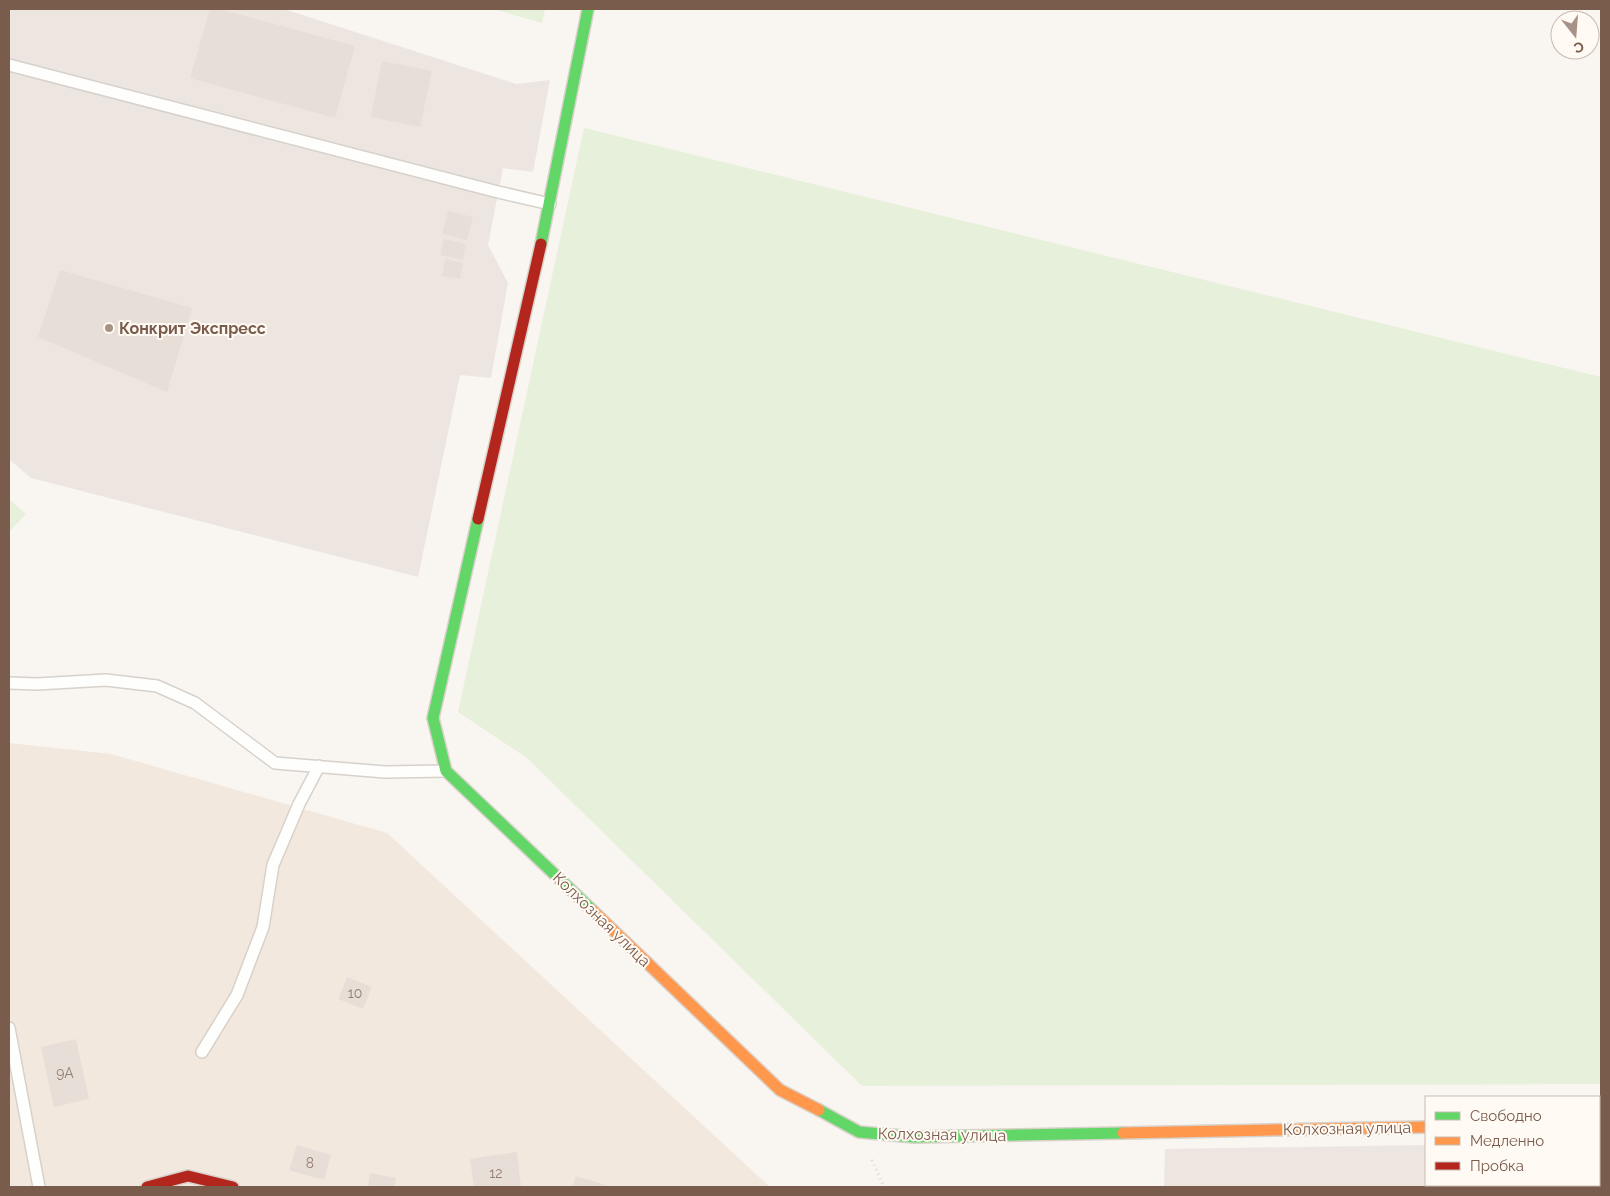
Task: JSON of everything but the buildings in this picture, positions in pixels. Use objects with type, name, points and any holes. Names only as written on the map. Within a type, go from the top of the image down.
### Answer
[{"type":"street","points":[[446,771],[433,718],[550,204],[588,9]]},
{"type":"street","name":"Колхозная улица","points":[[446,771],[780,1090],[860,1132],[914,1137],[1425,1126]]},
{"type":"street","points":[[147,1187],[188,1176],[233,1187]]},
{"type":"lane","points":[[9,65],[550,204]]},
{"type":"lane","points":[[9,682],[37,684],[106,680],[157,686],[195,703],[275,763],[385,772],[446,771]]},
{"type":"lane","points":[[202,1052],[237,995],[262,927],[274,865],[299,804],[319,766]]},
{"type":"lane","points":[[9,1028],[39,1187]]},
{"type":"shaded area","points":[[9,9],[284,9],[516,84],[550,80],[533,172],[503,168],[488,245],[508,283],[491,378],[460,375],[418,577],[31,478],[9,459]]},
{"type":"shaded area","points":[[9,743],[111,754],[387,833],[770,1187],[9,1187]]},
{"type":"shaded area","points":[[1601,1143],[1601,1187],[1164,1187],[1165,1149],[1425,1145],[1425,1186],[1600,1186]]},
{"type":"green space","points":[[493,9],[545,9],[542,23]]},
{"type":"green space","points":[[584,128],[1601,377],[1601,1084],[862,1086],[527,758],[458,712]]},
{"type":"green space","points":[[9,499],[26,514],[9,532]]},
{"type":"traffic: fast","points":[[541,244],[588,9]]},
{"type":"traffic: fast","points":[[478,519],[433,718],[446,771],[592,910]]},
{"type":"traffic: fast","points":[[819,1110],[859,1132],[914,1137],[1123,1133]]},
{"type":"traffic: slow","points":[[592,910],[780,1090],[819,1110]]},
{"type":"traffic: slow","points":[[1123,1133],[1425,1127]]},
{"type":"traffic: jam","points":[[478,519],[541,244]]},
{"type":"traffic: jam","points":[[147,1187],[188,1176],[233,1187]]},
{"type":"place","name":"Конкрит Экспресс","points":[[109,328]]}]
